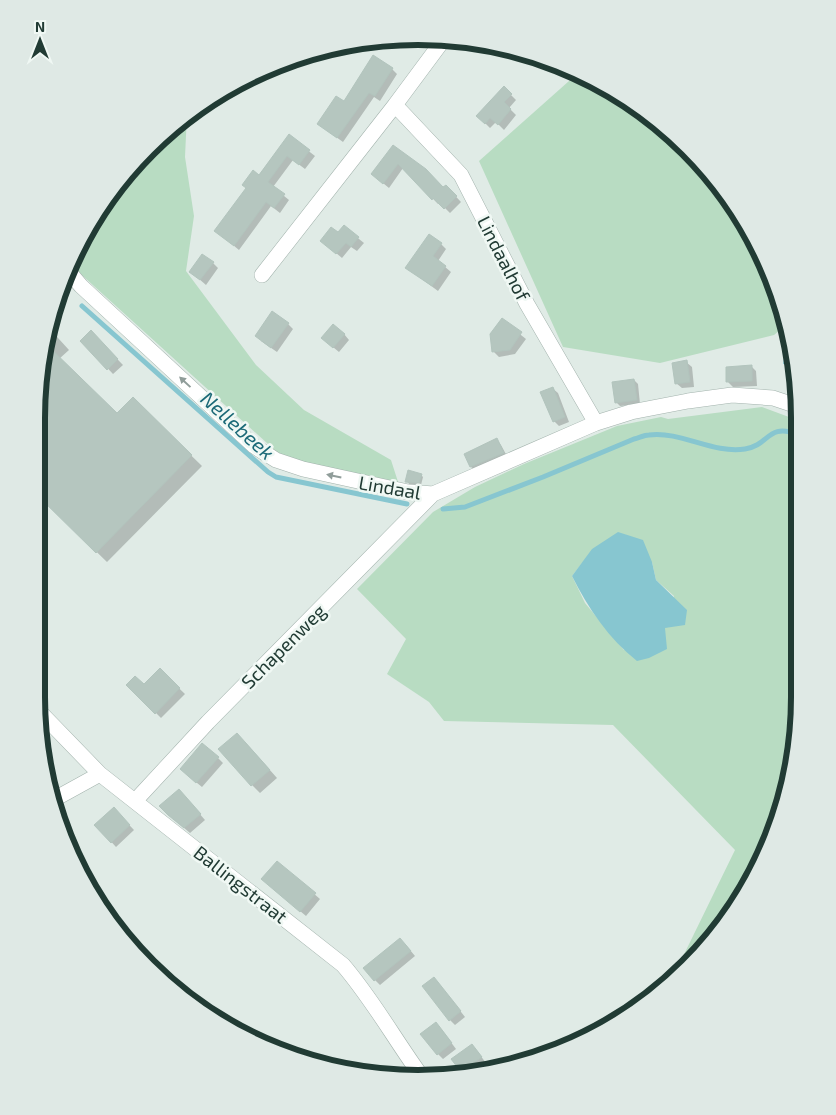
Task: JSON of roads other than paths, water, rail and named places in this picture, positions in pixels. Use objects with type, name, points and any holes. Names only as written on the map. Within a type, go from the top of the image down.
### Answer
[{"type":"street","points":[[262,275],[439,46]]},
{"type":"street","name":"Lindaalhof","points":[[395,105],[461,175],[527,304],[596,423]]},
{"type":"street","name":"Lindaal","points":[[73,276],[254,446],[276,460],[303,469],[408,492],[433,494],[596,423],[631,412],[732,395],[773,398],[790,404]]},
{"type":"street","name":"Schapenweg","points":[[135,801],[215,716],[433,494]]},
{"type":"street","name":"Ballingstraat","points":[[46,718],[100,774],[343,965],[364,989],[418,1070]]},
{"type":"street","points":[[59,797],[100,774]]},
{"type":"water","points":[[785,352],[787,364],[783,364]]},
{"type":"water","points":[[618,532],[643,540],[652,562],[656,580],[687,610],[685,625],[665,628],[667,649],[649,658],[637,661],[608,633],[585,600],[572,576],[592,549]]},
{"type":"waterway","name":"Nellebeek","points":[[82,306],[268,472],[276,477],[407,504]]},
{"type":"waterway","name":"Nellebeek","points":[[443,509],[465,507],[645,435],[673,436],[709,446],[733,450],[753,447],[780,431],[791,432]]}]
